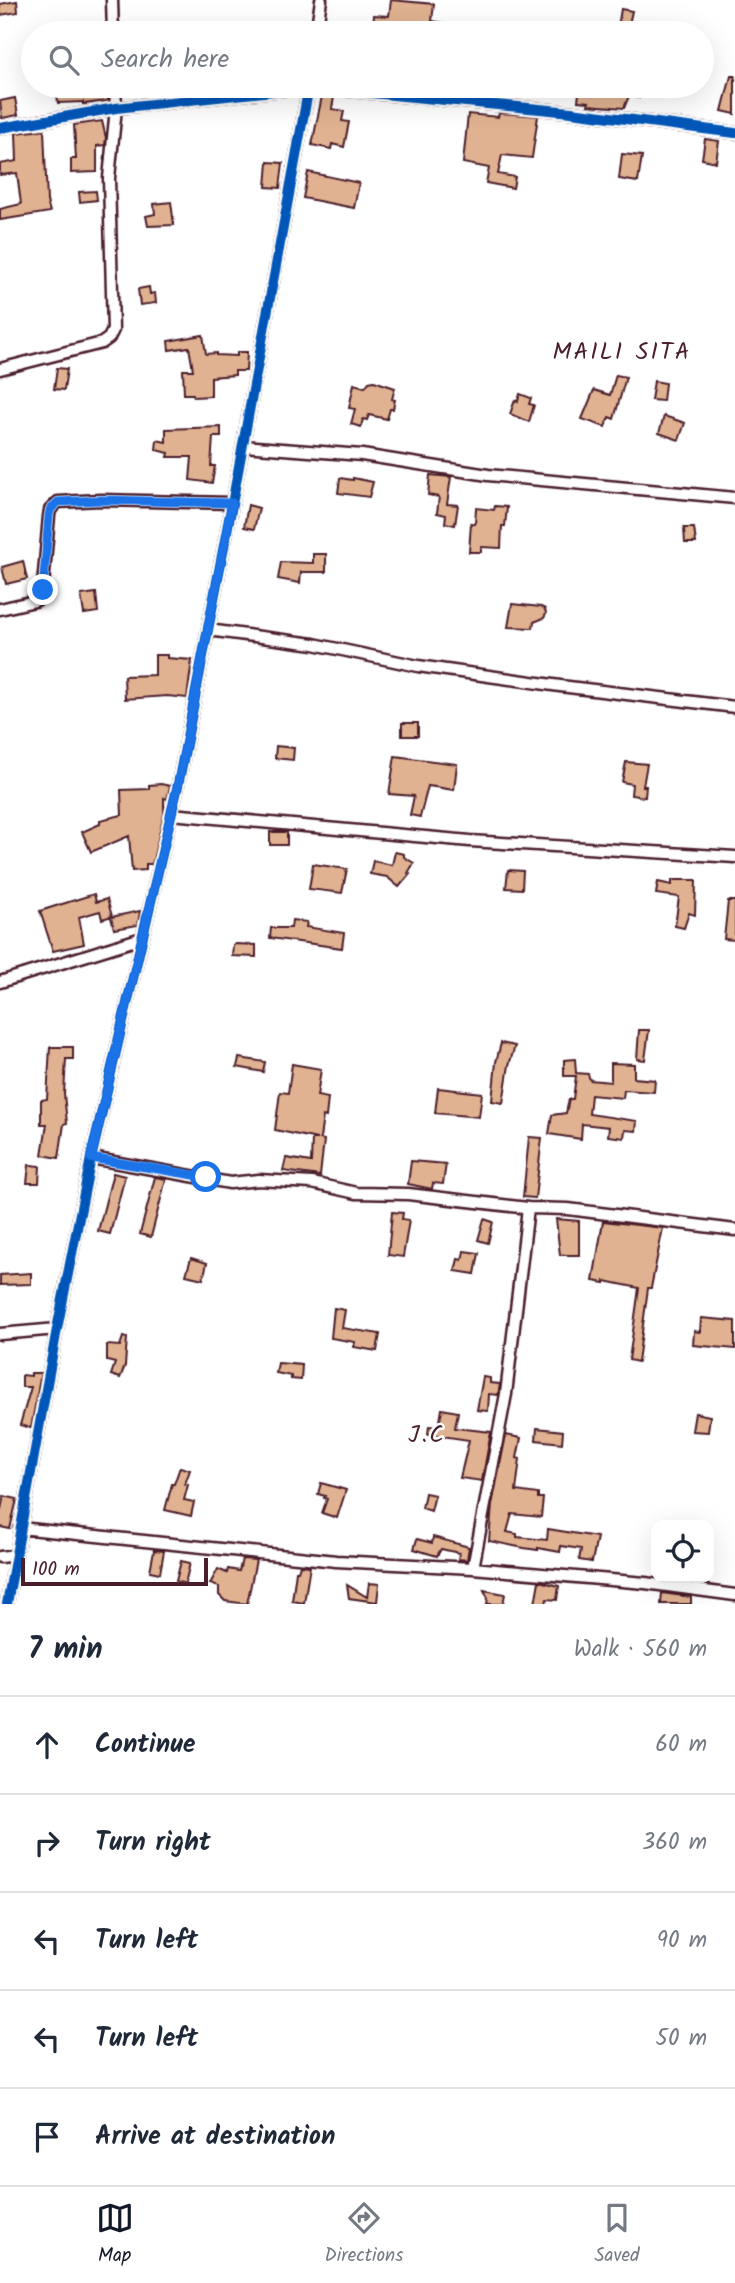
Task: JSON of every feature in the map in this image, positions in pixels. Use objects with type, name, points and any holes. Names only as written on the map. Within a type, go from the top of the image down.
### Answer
[{"type":"street","points":[[112,0],[113,21]]},
{"type":"street","points":[[318,21],[321,0]]},
{"type":"street","points":[[0,369],[102,343],[109,338],[113,330],[109,178],[116,98]]},
{"type":"street","points":[[0,128],[116,108],[204,98]]},
{"type":"street","points":[[7,1604],[91,1158],[171,814],[208,630],[307,98]]},
{"type":"street","points":[[430,98],[571,112],[735,133]]},
{"type":"street","points":[[243,446],[362,455],[488,475],[735,498]]},
{"type":"street","points":[[0,609],[42,597],[50,510],[58,502],[101,500],[232,503]]},
{"type":"street","points":[[208,630],[314,644],[418,666],[735,707]]},
{"type":"street","points":[[171,814],[470,841],[735,857]]},
{"type":"street","points":[[0,982],[142,938]]},
{"type":"street","points":[[91,1158],[230,1183],[259,1180],[312,1183],[356,1194],[408,1194],[528,1208],[568,1209],[735,1230]]},
{"type":"street","points":[[473,1568],[506,1394],[528,1208]]},
{"type":"street","points":[[0,1334],[57,1329]]},
{"type":"street","points":[[20,1528],[336,1561],[473,1568],[655,1584],[735,1595]]},
{"type":"street","points":[[0,1558],[15,1555]]},
{"type":"building","points":[[391,0],[434,4],[432,21],[373,21],[374,15],[389,16]]},
{"type":"building","points":[[17,1],[18,12],[0,15],[0,4]]},
{"type":"building","points":[[621,9],[632,11],[630,21],[619,21]]},
{"type":"building","points":[[731,76],[735,76],[735,114],[722,111]]},
{"type":"building","points":[[15,98],[18,115],[2,118],[0,101]]},
{"type":"building","points":[[57,98],[108,98],[108,101],[83,104],[58,103]]},
{"type":"building","points":[[322,98],[334,98],[332,109],[344,111],[342,121],[349,122],[344,147],[332,144],[331,149],[312,145]]},
{"type":"building","points":[[578,98],[628,98],[624,108],[588,105],[589,102],[578,101]]},
{"type":"building","points":[[499,113],[538,116],[532,158],[502,155],[498,174],[515,177],[513,188],[486,183],[489,168],[463,163],[468,114],[498,117]]},
{"type":"building","points":[[102,121],[106,138],[105,145],[97,146],[97,172],[71,173],[71,159],[76,159],[74,125]]},
{"type":"building","points":[[44,130],[47,201],[50,212],[0,220],[0,209],[21,204],[17,173],[0,175],[0,164],[17,161],[16,133]]},
{"type":"building","points":[[705,139],[719,141],[716,162],[702,159]]},
{"type":"building","points":[[622,154],[642,156],[638,182],[619,179]]},
{"type":"building","points":[[268,162],[283,163],[280,188],[266,187]]},
{"type":"building","points":[[308,172],[359,183],[354,208],[303,198]]},
{"type":"building","points":[[96,191],[97,200],[80,202],[79,192]]},
{"type":"building","points":[[171,202],[174,225],[148,226],[146,216],[155,214],[154,204]]},
{"type":"building","points":[[149,287],[150,294],[155,293],[156,303],[140,305],[138,289]]},
{"type":"building","points":[[203,335],[206,354],[237,356],[237,352],[247,352],[246,371],[211,377],[211,396],[194,397],[193,394],[184,394],[183,370],[193,370],[189,347],[169,350],[168,341]]},
{"type":"building","points":[[57,368],[67,369],[64,390],[54,389]]},
{"type":"building","points":[[616,375],[626,377],[614,419],[609,417],[605,427],[582,419],[594,390],[610,395]]},
{"type":"building","points":[[374,381],[395,388],[393,409],[390,409],[387,419],[369,415],[367,420],[363,419],[361,427],[351,424],[355,409],[349,408],[354,384],[365,387]]},
{"type":"building","points":[[654,381],[665,383],[663,401],[651,400]]},
{"type":"building","points":[[520,394],[531,398],[529,404],[534,405],[529,422],[510,414]]},
{"type":"building","points":[[664,416],[685,423],[679,440],[659,433]]},
{"type":"building","points":[[221,427],[221,437],[213,437],[211,466],[215,466],[212,483],[190,480],[192,457],[168,457],[169,453],[156,450],[157,440],[166,442],[166,429]]},
{"type":"building","points":[[430,475],[451,477],[447,504],[458,505],[455,525],[445,523],[446,515],[437,513],[439,497],[428,495]]},
{"type":"building","points":[[340,478],[373,482],[369,497],[338,493]]},
{"type":"building","points":[[248,505],[259,508],[254,529],[244,527]]},
{"type":"building","points":[[495,506],[507,507],[505,526],[502,526],[501,548],[481,547],[481,552],[469,552],[471,523],[475,524],[476,508],[494,510]]},
{"type":"building","points":[[684,528],[694,528],[696,543],[685,543]]},
{"type":"building","points":[[313,554],[326,554],[326,572],[301,572],[300,583],[278,579],[281,562],[313,563]]},
{"type":"building","points":[[23,561],[27,579],[6,584],[2,567]]},
{"type":"building","points":[[96,593],[98,612],[84,614],[81,595]]},
{"type":"building","points":[[512,604],[541,607],[546,614],[544,618],[534,622],[533,628],[508,627]]},
{"type":"building","points":[[155,655],[192,660],[187,698],[167,696],[125,699],[124,676],[155,675]]},
{"type":"building","points":[[402,723],[418,723],[418,736],[402,736]]},
{"type":"building","points":[[276,746],[294,748],[293,760],[275,758]]},
{"type":"building","points":[[395,756],[457,764],[454,790],[428,786],[420,817],[410,815],[414,796],[389,794]]},
{"type":"building","points":[[626,762],[647,764],[643,786],[646,786],[645,797],[631,795],[632,784],[622,782]]},
{"type":"building","points":[[149,785],[170,786],[167,799],[164,798],[164,814],[152,864],[146,864],[146,870],[132,871],[129,836],[91,852],[82,832],[100,824],[100,820],[122,815],[121,790],[149,789]]},
{"type":"building","points":[[270,832],[287,832],[287,845],[270,845]]},
{"type":"building","points":[[395,852],[404,854],[404,857],[414,863],[408,873],[410,874],[399,887],[387,877],[370,874],[373,861],[392,865]]},
{"type":"building","points":[[313,864],[347,869],[342,893],[309,889]]},
{"type":"building","points":[[508,870],[523,871],[522,889],[506,888]]},
{"type":"building","points":[[672,880],[696,880],[695,915],[689,913],[684,928],[675,926],[679,897],[656,894],[658,882],[672,885]]},
{"type":"building","points":[[94,894],[96,902],[107,899],[112,916],[102,919],[100,911],[79,917],[84,944],[53,951],[40,911]]},
{"type":"building","points":[[728,901],[735,901],[735,940],[724,939]]},
{"type":"building","points":[[140,911],[138,925],[114,929],[111,917]]},
{"type":"building","points":[[292,920],[307,922],[306,927],[344,933],[342,948],[270,938],[271,928],[291,928]]},
{"type":"building","points":[[233,945],[256,945],[256,957],[232,956]]},
{"type":"building","points":[[639,1030],[649,1030],[645,1060],[637,1059]]},
{"type":"building","points":[[501,1043],[515,1046],[503,1103],[492,1101]]},
{"type":"building","points":[[50,1047],[73,1047],[73,1059],[66,1059],[64,1094],[67,1123],[64,1124],[59,1158],[42,1155],[47,1124],[41,1124],[41,1100],[47,1099]]},
{"type":"building","points":[[239,1058],[265,1062],[263,1072],[237,1067]]},
{"type":"building","points":[[575,1059],[576,1073],[588,1074],[590,1080],[611,1082],[611,1063],[634,1064],[634,1078],[655,1080],[654,1092],[624,1090],[623,1098],[591,1095],[589,1114],[637,1121],[636,1131],[625,1130],[624,1138],[608,1136],[609,1127],[582,1124],[581,1139],[549,1134],[552,1115],[566,1113],[569,1099],[573,1099],[576,1076],[564,1076],[564,1060]]},
{"type":"building","points":[[292,1064],[321,1069],[317,1096],[328,1098],[320,1139],[324,1140],[320,1176],[283,1171],[286,1158],[311,1162],[312,1139],[317,1139],[275,1130],[280,1092],[288,1093]]},
{"type":"building","points":[[438,1088],[482,1093],[479,1117],[435,1113]]},
{"type":"building","points":[[529,1137],[542,1138],[535,1198],[523,1197]]},
{"type":"building","points":[[411,1161],[446,1164],[443,1184],[433,1183],[432,1189],[408,1184]]},
{"type":"building","points":[[29,1165],[40,1166],[39,1183],[27,1183]]},
{"type":"building","points":[[113,1173],[125,1176],[110,1234],[98,1231]]},
{"type":"building","points":[[155,1177],[166,1179],[151,1237],[140,1234]]},
{"type":"building","points":[[392,1212],[403,1213],[402,1219],[409,1220],[403,1257],[388,1255]]},
{"type":"building","points":[[484,1219],[493,1222],[488,1243],[478,1240]]},
{"type":"building","points":[[556,1219],[579,1221],[579,1255],[560,1255]]},
{"type":"building","points":[[603,1221],[663,1228],[651,1288],[648,1288],[638,1362],[629,1360],[639,1288],[593,1281]]},
{"type":"building","points":[[464,1251],[479,1253],[475,1274],[455,1271],[458,1259],[462,1260]]},
{"type":"building","points":[[191,1258],[207,1263],[203,1279],[186,1275]]},
{"type":"building","points":[[31,1273],[31,1284],[0,1285],[0,1275]]},
{"type":"building","points":[[334,1308],[345,1310],[342,1328],[380,1334],[377,1351],[354,1347],[355,1342],[331,1338]]},
{"type":"building","points":[[701,1318],[735,1321],[735,1349],[693,1345],[694,1331],[700,1332]]},
{"type":"building","points":[[123,1337],[127,1338],[125,1366],[120,1378],[111,1375],[115,1363],[107,1361],[107,1345],[120,1346]]},
{"type":"building","points":[[278,1363],[302,1365],[301,1380],[276,1373]]},
{"type":"building","points":[[31,1373],[41,1373],[31,1428],[20,1425],[31,1387],[22,1387],[22,1375],[31,1376]]},
{"type":"building","points":[[483,1377],[490,1378],[490,1383],[500,1384],[498,1395],[489,1394],[488,1411],[477,1410]]},
{"type":"building","points":[[442,1409],[458,1412],[455,1428],[491,1432],[482,1481],[460,1478],[469,1440],[428,1434],[429,1426],[439,1427]]},
{"type":"building","points":[[695,1413],[710,1416],[708,1432],[692,1431]]},
{"type":"building","points":[[537,1428],[563,1431],[562,1443],[536,1440]]},
{"type":"building","points":[[506,1435],[521,1438],[517,1458],[520,1459],[516,1491],[538,1494],[538,1498],[543,1498],[541,1517],[512,1514],[507,1532],[517,1534],[517,1537],[547,1540],[548,1529],[597,1537],[592,1562],[579,1560],[581,1549],[561,1546],[560,1552],[489,1541],[492,1505]]},
{"type":"building","points":[[180,1467],[190,1470],[185,1484],[188,1485],[184,1500],[194,1502],[191,1516],[165,1510]]},
{"type":"building","points":[[321,1483],[346,1490],[337,1518],[322,1513],[327,1499],[318,1494]]},
{"type":"building","points":[[425,1493],[435,1495],[431,1511],[422,1508]]},
{"type":"building","points":[[4,1496],[17,1499],[10,1529],[0,1527]]},
{"type":"building","points":[[433,1537],[469,1547],[467,1560],[458,1559],[459,1553],[441,1549],[437,1556],[414,1549],[417,1539],[432,1543]]},
{"type":"building","points":[[154,1550],[164,1551],[160,1573],[150,1571]]},
{"type":"building","points":[[242,1559],[256,1560],[247,1604],[225,1601],[219,1595],[219,1587],[210,1584],[218,1569],[227,1573],[228,1569],[239,1571]]},
{"type":"building","points":[[181,1561],[190,1563],[185,1584],[176,1581]]},
{"type":"building","points":[[300,1565],[310,1566],[304,1603],[292,1601],[296,1571]]},
{"type":"building","points":[[539,1581],[559,1586],[557,1600],[547,1599],[546,1604],[535,1604]]},
{"type":"building","points":[[369,1583],[379,1584],[377,1602],[349,1598],[347,1585],[367,1597]]},
{"type":"building","points":[[484,1590],[505,1594],[503,1604],[487,1604],[488,1598]]},
{"type":"building","points":[[662,1593],[691,1597],[691,1604],[661,1604]]},
{"type":"cycle path","points":[[0,128],[116,108],[208,98]]},
{"type":"cycle path","points":[[7,1604],[91,1158],[178,785],[307,98]]},
{"type":"cycle path","points":[[424,98],[571,112],[735,133]]},
{"type":"district","name":"MAILI SITA","points":[[622,352]]},
{"type":"district","name":"J.C","points":[[427,1435]]},
{"type":"route","points":[[43,590],[50,510],[58,502],[101,500],[232,503],[178,785],[91,1158],[206,1177]]}]
